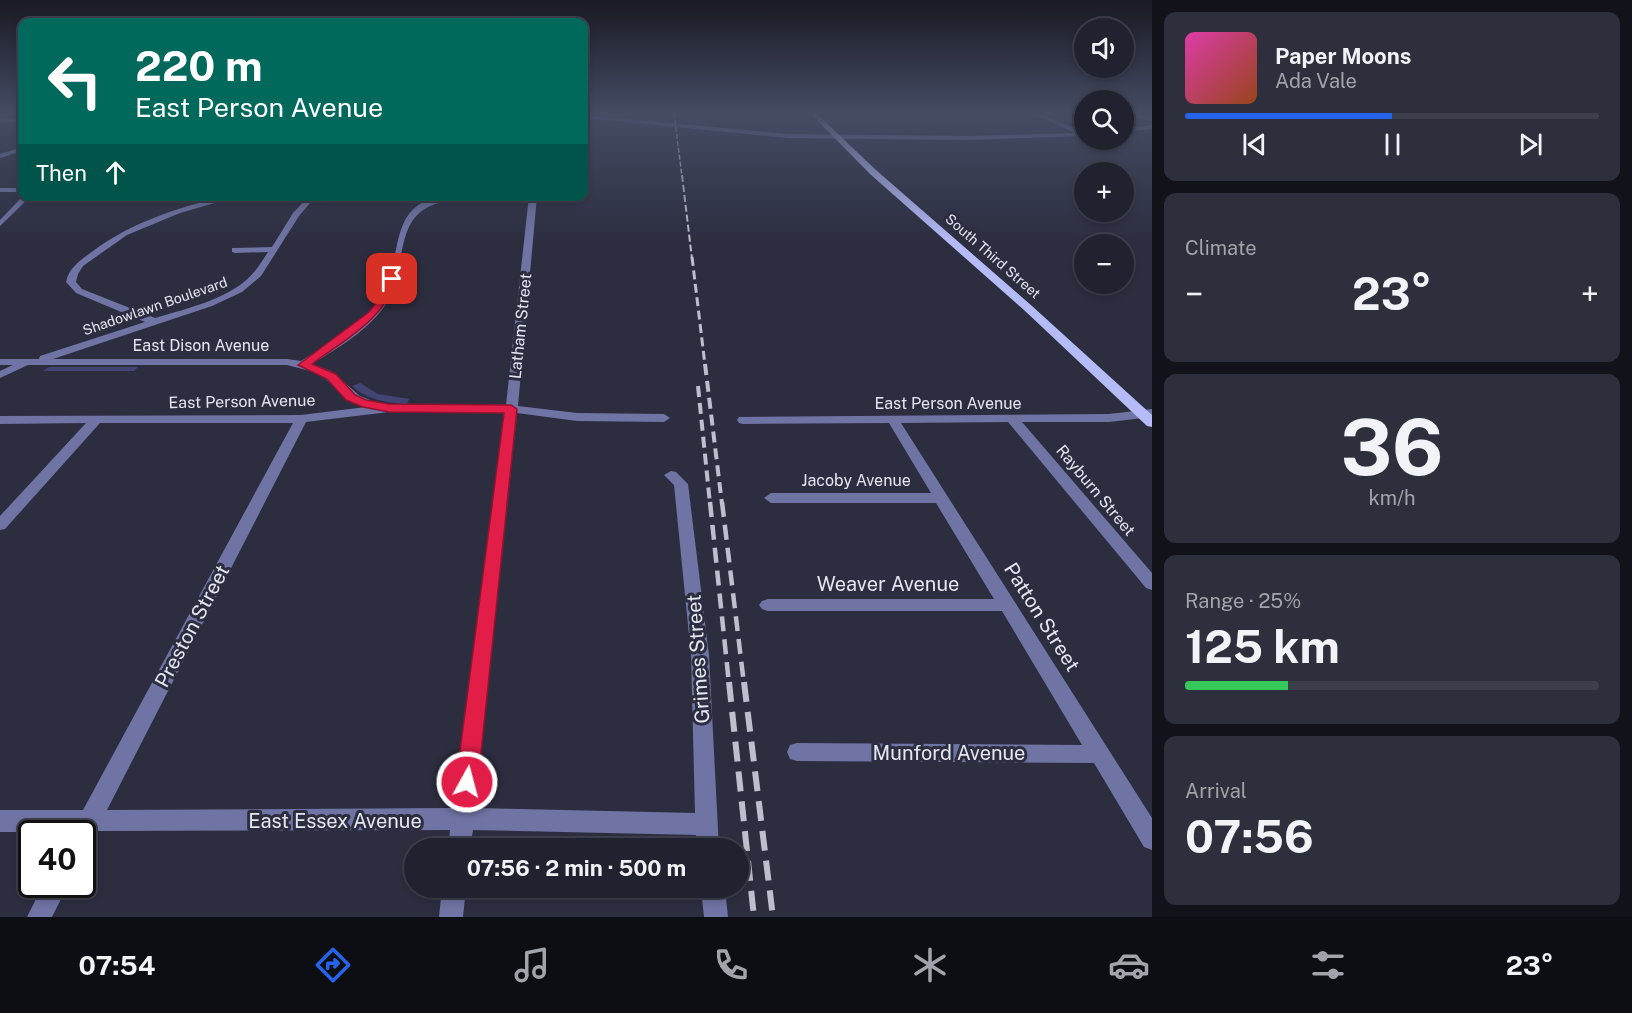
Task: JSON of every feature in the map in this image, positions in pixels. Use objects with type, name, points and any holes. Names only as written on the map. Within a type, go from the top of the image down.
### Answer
[{"type":"main road","name":"South Third Street","points":[[856,156],[1149,417]]},
{"type":"street","points":[[0,190],[18,190]]},
{"type":"street","points":[[0,224],[23,201]]},
{"type":"street","points":[[155,322],[79,291],[72,284],[72,274],[101,248],[133,227],[178,211],[217,201]]},
{"type":"street","name":"Shadowlawn Boulevard","points":[[0,375],[29,362],[155,322],[218,300],[239,290],[258,274],[296,215],[309,201]]},
{"type":"street","points":[[303,365],[362,323],[384,301],[390,289],[410,216],[422,207],[439,201]]},
{"type":"street","name":"Latham Street","points":[[460,838],[511,409],[532,201]]},
{"type":"street","points":[[235,250],[274,249]]},
{"type":"street","name":"East Dison Avenue","points":[[0,362],[278,362],[303,365],[332,376],[355,400],[389,408]]},
{"type":"street","name":"East Person Avenue","points":[[0,420],[301,419],[389,408],[511,409],[577,417],[664,418]]},
{"type":"street","name":"East Person Avenue","points":[[743,420],[1149,417]]},
{"type":"street","points":[[0,525],[97,419]]},
{"type":"street","name":"Preston Street","points":[[90,820],[301,419]]},
{"type":"street","name":"Rayburn Street","points":[[1012,419],[1152,584]]},
{"type":"street","name":"Patton Street","points":[[893,420],[1152,839]]},
{"type":"street","name":"Grimes Street","points":[[671,475],[681,484],[700,655],[707,838]]},
{"type":"street","name":"Jacoby Avenue","points":[[771,498],[941,498]]},
{"type":"street","name":"Weaver Avenue","points":[[768,605],[1008,605]]},
{"type":"street","name":"Munford Avenue","points":[[797,752],[1100,754]]},
{"type":"street","name":"East Essex Avenue","points":[[96,827],[463,819],[706,824]]},
{"type":"street","name":"East Essex Avenue","points":[[0,821],[18,822]]},
{"type":"street","points":[[39,917],[49,898]]},
{"type":"street","points":[[451,917],[453,898]]},
{"type":"street","points":[[714,898],[716,917]]},
{"type":"shaded area","points":[[49,367],[138,367],[134,371],[43,371]]},
{"type":"shaded area","points":[[360,383],[378,394],[409,399],[407,404],[378,400],[364,395],[352,386]]},
{"type":"railway","points":[[679,156],[682,177]]},
{"type":"railway","points":[[682,175],[692,259]]},
{"type":"railway","points":[[692,257],[705,365]]},
{"type":"railway","points":[[705,364],[722,504]]},
{"type":"railway","points":[[698,386],[710,504]]},
{"type":"railway","points":[[710,502],[729,684]]},
{"type":"railway","points":[[722,502],[744,684]]},
{"type":"railway","points":[[729,682],[754,917]]},
{"type":"railway","points":[[744,682],[773,917]]},
{"type":"route","points":[[392,279],[387,296],[372,314],[303,365],[332,376],[345,392],[363,404],[389,408],[511,409],[467,782]]}]
